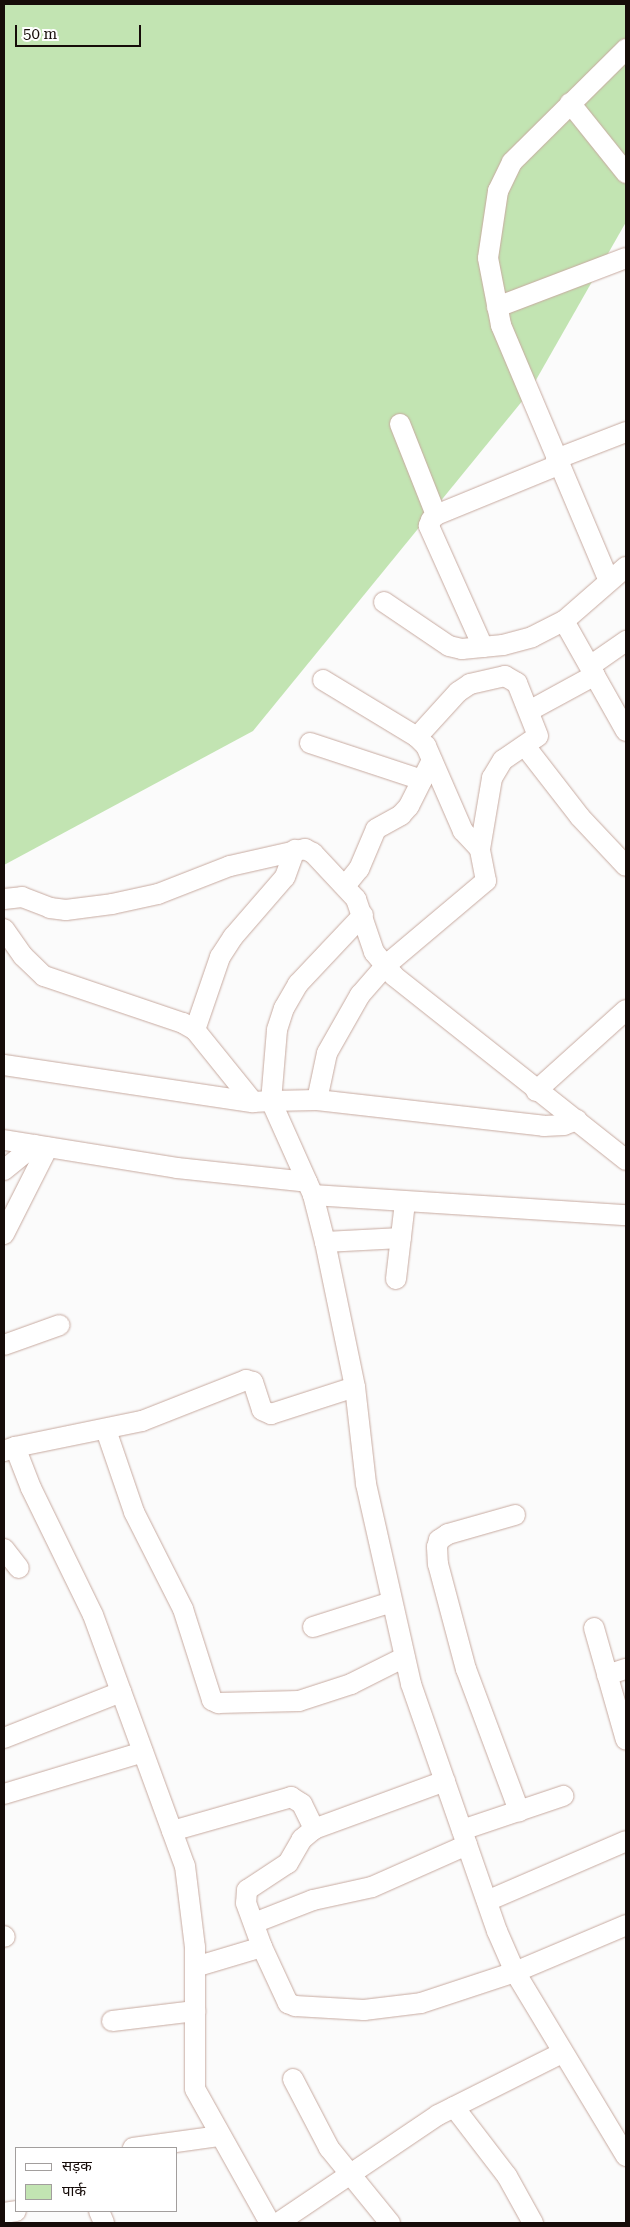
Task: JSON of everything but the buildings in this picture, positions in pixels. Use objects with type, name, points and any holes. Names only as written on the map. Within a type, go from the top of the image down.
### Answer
[{"type":"street","points":[[609,582],[557,462],[496,307],[488,258],[491,227],[503,176],[528,144],[570,103],[623,59]]},
{"type":"street","points":[[570,103],[626,173]]},
{"type":"street","points":[[496,307],[626,258]]},
{"type":"street","points":[[400,424],[436,515]]},
{"type":"street","points":[[483,647],[429,526],[436,515],[626,432]]},
{"type":"street","points":[[384,602],[449,646],[462,649],[483,647],[532,637],[564,621],[626,566]]},
{"type":"street","points":[[564,621],[626,731]]},
{"type":"street","points":[[530,711],[592,670],[626,641]]},
{"type":"street","points":[[317,1100],[330,1045],[360,995],[385,966],[486,881],[480,849],[496,768],[538,736],[530,711],[517,682],[512,678],[494,676],[470,684],[458,692],[417,737]]},
{"type":"street","points":[[323,680],[417,737],[432,760],[463,831],[480,849]]},
{"type":"street","points":[[310,742],[422,780]]},
{"type":"street","points":[[525,746],[580,817],[626,866]]},
{"type":"street","points":[[345,886],[359,869],[376,829],[401,815],[432,760]]},
{"type":"street","points":[[195,1030],[220,957],[233,937],[285,877],[295,850]]},
{"type":"street","points":[[4,898],[22,897],[50,908],[66,910],[112,904],[158,894],[230,866],[295,850],[313,853],[345,886],[363,915],[374,952],[385,966],[536,1091],[577,1120],[626,1160]]},
{"type":"street","points":[[262,1101],[277,1030],[284,1008],[298,984],[363,915]]},
{"type":"street","points":[[4,929],[23,956],[44,976],[183,1022],[195,1030],[262,1101],[310,1189],[325,1242],[355,1387],[366,1484],[392,1602],[405,1657],[445,1781],[487,1901],[515,1972],[562,2053],[626,2156]]},
{"type":"street","points":[[536,1091],[626,1010]]},
{"type":"street","points":[[4,1064],[262,1101],[317,1100],[544,1126],[564,1125],[577,1120]]},
{"type":"street","points":[[4,1140],[310,1189],[405,1202],[626,1215]]},
{"type":"street","points":[[4,1170],[42,1146]]},
{"type":"street","points":[[4,1234],[42,1146]]},
{"type":"street","points":[[396,1279],[405,1202]]},
{"type":"street","points":[[325,1242],[401,1238]]},
{"type":"street","points":[[4,1345],[60,1325]]},
{"type":"street","points":[[270,2223],[194,2089],[195,1967],[185,1866],[93,1615],[31,1488],[9,1449],[142,1421],[246,1380],[253,1382],[262,1410],[271,1414],[355,1387]]},
{"type":"street","points":[[106,1430],[134,1512],[183,1609],[212,1700],[218,1703],[299,1701],[351,1684],[405,1657]]},
{"type":"street","points":[[515,1516],[448,1534],[439,1540],[437,1547],[438,1564],[466,1669],[518,1811]]},
{"type":"street","points":[[4,1549],[19,1568]]},
{"type":"street","points":[[313,1627],[392,1602]]},
{"type":"street","points":[[594,1628],[626,1740]]},
{"type":"street","points":[[607,1675],[626,1669]]},
{"type":"street","points":[[4,1738],[121,1692]]},
{"type":"street","points":[[4,1794],[143,1752]]},
{"type":"street","points":[[445,1781],[314,1829],[302,1839],[288,1863],[246,1890],[244,1896],[262,1947],[284,1996],[295,2006],[392,2009],[452,1994],[515,1972],[626,1925]]},
{"type":"street","points":[[254,1923],[313,1900],[372,1887],[518,1811],[563,1796]]},
{"type":"street","points":[[172,1831],[291,1797],[302,1804],[314,1829]]},
{"type":"street","points":[[487,1901],[626,1841]]},
{"type":"street","points":[[195,1967],[262,1947]]},
{"type":"street","points":[[112,2021],[195,2011]]},
{"type":"street","points":[[278,2223],[350,2177],[403,2138],[454,2107],[562,2053]]},
{"type":"street","points":[[293,2079],[316,2128],[350,2177],[390,2223]]},
{"type":"street","points":[[454,2107],[508,2176],[534,2223]]},
{"type":"street","points":[[140,2147],[220,2136]]},
{"type":"green space","points":[[4,4],[626,4],[626,222],[528,394],[253,731],[4,865]]}]
